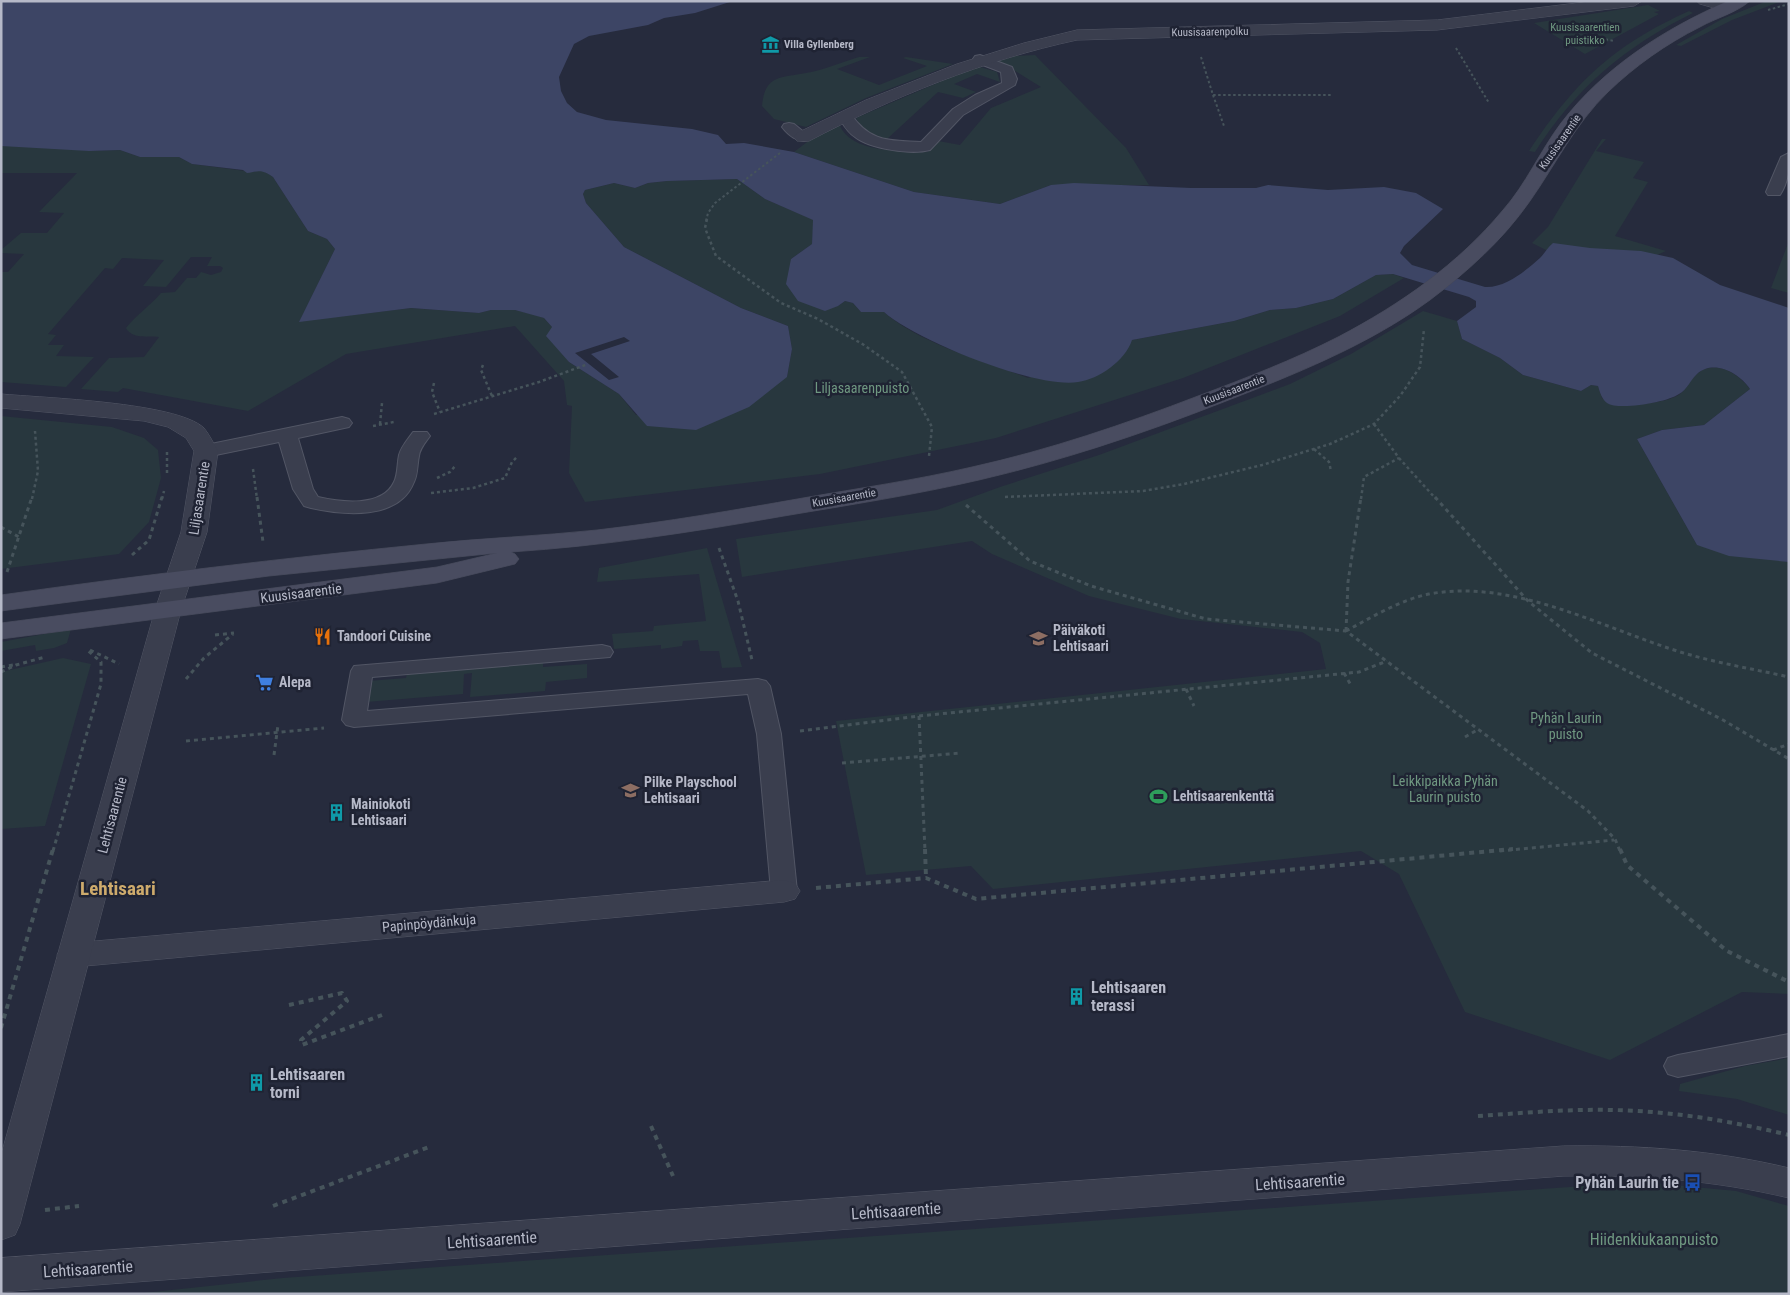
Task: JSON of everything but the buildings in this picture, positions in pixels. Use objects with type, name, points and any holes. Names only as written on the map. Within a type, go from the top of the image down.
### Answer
[{"type":"main road","name":"Kuusisaarentie","points":[[1,603],[178,580],[434,551],[598,537],[709,522],[944,481],[1066,450],[1185,410],[1295,366],[1360,335],[1429,291],[1456,270],[1513,212],[1568,128],[1597,93],[1629,64],[1659,42],[1735,4]]},
{"type":"main road","name":"Kuusisaarentie","points":[[1,631],[437,575],[598,537]]},
{"type":"street","name":"Kuusisaarenpolku","points":[[803,137],[845,116],[980,59],[1033,43],[1077,35],[1437,25],[1634,1]]},
{"type":"street","points":[[1706,1],[1735,4]]},
{"type":"street","name":"Liljasaarentie","points":[[1,401],[145,414],[176,422],[195,433],[206,451],[194,532],[168,610]]},
{"type":"street","name":"Lehtisaarentie","points":[[1,1224],[168,610]]},
{"type":"street","name":"Papinpöydänkuja","points":[[74,955],[784,891]]},
{"type":"street","name":"Lehtisaarentie","points":[[1,1275],[1564,1161],[1633,1160],[1698,1164],[1789,1183]]},
{"type":"lane","points":[[845,116],[852,130],[862,138],[880,144],[925,147],[958,112],[980,98],[1008,85],[1010,78],[1007,70],[980,59]]},
{"type":"lane","points":[[788,127],[803,137]]},
{"type":"lane","points":[[1774,192],[1789,157]]},
{"type":"lane","points":[[206,451],[342,423]]},
{"type":"lane","points":[[287,434],[303,489],[311,502],[333,507],[350,508],[375,505],[395,494],[402,487],[408,472],[410,452],[420,436]]},
{"type":"lane","points":[[602,652],[362,670],[354,720],[758,686],[769,734],[784,891]]},
{"type":"lane","points":[[1678,1066],[1789,1045]]},
{"type":"path","points":[[1766,11],[1789,4]]},
{"type":"path","points":[[1193,33],[1224,126]]},
{"type":"path","points":[[1452,41],[1489,103]]},
{"type":"path","points":[[1213,95],[1333,95]]},
{"type":"path","points":[[783,151],[716,203],[708,213],[705,228],[716,256],[782,303],[864,345],[902,372],[932,427],[929,463]]},
{"type":"path","points":[[997,497],[1142,491],[1223,475],[1313,449],[1374,424],[1400,396],[1420,367],[1425,325]]},
{"type":"path","points":[[432,414],[588,364]]},
{"type":"path","points":[[483,365],[481,370],[492,396]]},
{"type":"path","points":[[434,384],[432,392],[440,412]]},
{"type":"path","points":[[380,424],[382,403]]},
{"type":"path","points":[[372,426],[398,421]]},
{"type":"path","points":[[6,577],[32,499],[38,471],[35,424]]},
{"type":"path","points":[[1374,424],[1399,458],[1528,601],[1592,653],[1723,720],[1789,759]]},
{"type":"path","points":[[166,448],[167,481]]},
{"type":"path","points":[[1313,449],[1329,462],[1331,471]]},
{"type":"path","points":[[395,494],[441,493],[473,488],[504,478],[512,462],[518,456]]},
{"type":"path","points":[[1346,631],[1348,582],[1364,477],[1399,458]]},
{"type":"path","points":[[128,558],[148,540],[165,489]]},
{"type":"path","points":[[959,499],[1030,561],[1091,586],[1206,619],[1346,631],[1588,811],[1615,840],[1627,865],[1727,951],[1789,982]]},
{"type":"path","points":[[709,522],[738,601],[758,686]]},
{"type":"path","points":[[1,527],[19,537]]},
{"type":"path","points":[[1346,631],[1391,607],[1430,594],[1481,591],[1528,601],[1700,658],[1789,677]]},
{"type":"path","points":[[1,1028],[101,684],[101,662],[85,648]]},
{"type":"path","points":[[1,667],[16,665],[51,655]]},
{"type":"path","points":[[769,734],[918,716],[1359,672],[1387,661]]},
{"type":"path","points":[[1,672],[16,665]]},
{"type":"path","points":[[1344,673],[1352,687]]},
{"type":"path","points":[[1186,689],[1194,706]]},
{"type":"path","points":[[918,716],[926,878]]},
{"type":"path","points":[[274,755],[278,725]]},
{"type":"path","points":[[186,741],[324,728]]},
{"type":"path","points":[[1465,737],[1478,729]]},
{"type":"path","points":[[1773,750],[1789,744]]},
{"type":"path","points":[[842,764],[961,752]]},
{"type":"path","points":[[784,891],[926,878],[976,899],[1615,840]]},
{"type":"path","points":[[289,1005],[342,993],[347,1001],[301,1040],[302,1045],[382,1015]]},
{"type":"path","points":[[1478,1116],[1590,1110],[1646,1113],[1735,1122],[1789,1135]]},
{"type":"path","points":[[651,1126],[673,1176]]},
{"type":"path","points":[[273,1206],[429,1147]]},
{"type":"green space","points":[[1767,1],[1782,1],[1732,20],[1681,46],[1676,45],[1722,19]]},
{"type":"green space","name":"Kuusisaarentien puistikko","points":[[1648,5],[1660,11],[1654,12],[1659,14],[1585,54],[1534,23]]},
{"type":"green space","points":[[1689,11],[1693,13],[1645,40],[1604,71],[1567,108],[1535,152],[1529,151],[1563,105],[1597,68],[1638,38]]},
{"type":"green space","points":[[1035,55],[1126,148],[1149,185],[1051,185],[1000,204],[914,192],[794,152],[811,139],[839,124],[845,134],[865,146],[891,150],[928,152],[933,140],[960,145],[991,108],[1041,87],[999,61],[1014,56]]},
{"type":"green space","points":[[859,57],[870,57],[837,69],[879,85],[927,66],[903,58],[906,57],[953,64],[866,98],[806,127],[774,119],[762,106],[767,88],[776,79],[819,70]]},
{"type":"green space","points":[[977,66],[997,72],[1000,82],[977,74],[954,84],[976,92],[963,98],[938,92],[886,140],[868,133],[856,118]]},
{"type":"green space","points":[[1602,139],[1606,139],[1596,151],[1644,162],[1633,178],[1648,182],[1615,236],[1666,251],[1657,255],[1552,253],[1532,243],[1548,227]]},
{"type":"green space","name":"Liljasaarenpuisto","points":[[1,140],[90,151],[120,150],[140,157],[179,157],[192,164],[253,172],[263,171],[273,177],[308,231],[327,239],[335,249],[300,321],[411,308],[479,313],[491,310],[515,310],[533,314],[544,318],[552,327],[569,362],[619,394],[636,415],[787,377],[792,349],[788,326],[741,308],[624,247],[586,203],[583,194],[585,190],[614,183],[635,188],[648,183],[667,181],[737,179],[765,199],[814,220],[812,244],[791,259],[838,306],[845,301],[853,303],[861,312],[884,312],[898,323],[933,342],[1028,378],[1132,340],[1234,321],[1270,310],[1296,308],[1333,299],[1376,275],[1393,274],[1404,278],[1340,316],[1183,378],[996,438],[820,474],[585,502],[569,473],[572,406],[567,405],[564,381],[515,326],[346,354],[248,411],[123,388],[118,392],[81,389],[109,358],[144,357],[159,337],[145,337],[132,334],[126,328],[161,293],[175,292],[187,278],[196,278],[201,272],[211,275],[221,272],[223,268],[220,266],[207,266],[212,257],[191,257],[166,287],[143,286],[164,260],[122,258],[113,269],[105,268],[48,334],[56,335],[48,345],[64,345],[56,356],[94,357],[66,387],[1,382],[1,272],[8,272],[24,254],[1,253],[1,250],[21,233],[47,233],[64,213],[39,212],[77,173],[1,173]]},
{"type":"green space","points":[[1789,241],[1789,293],[1771,288]]},
{"type":"green space","name":"Pyhän Laurin puisto","points":[[1423,311],[1457,321],[1462,339],[1500,358],[1523,375],[1581,391],[1591,385],[1598,386],[1602,398],[1609,404],[1625,405],[1666,400],[1680,394],[1698,373],[1712,367],[1727,370],[1740,378],[1750,389],[1704,425],[1662,430],[1637,439],[1697,545],[1789,562],[1789,994],[1742,992],[1610,1060],[1465,1012],[1399,874],[1361,851],[993,889],[971,866],[866,875],[836,721],[1326,669],[1320,643],[1302,632],[1181,619],[1089,596],[992,554],[972,541],[742,577],[736,539],[937,510],[1000,487],[1099,455],[1290,384],[1351,354]]},
{"type":"green space","points":[[1,416],[112,427],[144,438],[158,450],[161,478],[149,522],[119,554],[1,569]]},
{"type":"green space","points":[[707,548],[742,667],[722,668],[719,651],[700,651],[698,640],[683,641],[682,646],[661,649],[661,645],[614,649],[612,634],[653,631],[654,626],[706,621],[699,574],[597,582],[599,568]]},
{"type":"green space","points":[[71,629],[67,643],[54,648],[36,651],[35,645],[1,651],[1,642]]},
{"type":"green space","points":[[63,658],[91,664],[45,826],[1,829],[1,672]]},
{"type":"green space","points":[[543,662],[543,667],[587,664],[587,678],[546,682],[545,691],[470,697],[472,673],[464,674],[463,694],[366,702],[368,681],[406,678],[407,673]]},
{"type":"green space","points":[[1789,1058],[1789,1115],[1737,1099],[1679,1091],[1680,1084],[1745,1066]]},
{"type":"green space","name":"Hiidenkiukaanpuisto","points":[[1626,1183],[1652,1183],[1736,1191],[1789,1206],[1789,1294],[134,1294],[283,1278]]},
{"type":"water","points":[[1,1],[733,1],[695,13],[664,18],[648,25],[589,36],[574,44],[559,77],[561,91],[567,103],[577,112],[606,120],[692,129],[718,135],[726,144],[744,143],[794,152],[914,192],[1000,204],[1051,185],[1074,183],[1191,188],[1256,188],[1268,185],[1328,190],[1384,187],[1416,193],[1443,209],[1404,246],[1400,253],[1412,265],[1485,287],[1500,285],[1515,278],[1540,258],[1553,243],[1590,248],[1641,251],[1673,258],[1720,285],[1789,308],[1789,562],[1729,556],[1697,545],[1637,439],[1662,430],[1704,425],[1750,389],[1733,373],[1718,368],[1711,368],[1697,374],[1682,392],[1673,397],[1632,406],[1613,405],[1604,400],[1598,386],[1591,385],[1581,391],[1523,375],[1500,358],[1462,339],[1457,321],[1476,307],[1476,301],[1469,297],[1393,274],[1376,275],[1333,299],[1296,308],[1270,310],[1234,321],[1132,340],[1124,355],[1102,373],[1078,382],[1059,382],[1034,378],[977,360],[921,336],[884,312],[861,312],[853,303],[845,301],[825,311],[798,301],[786,284],[791,259],[812,244],[813,220],[765,199],[737,179],[667,181],[648,183],[635,188],[614,183],[585,190],[583,194],[586,203],[624,247],[741,308],[788,326],[792,349],[787,377],[749,407],[696,430],[647,426],[619,394],[569,362],[546,336],[552,327],[544,318],[515,310],[491,310],[479,313],[411,308],[299,322],[335,249],[327,239],[308,231],[273,177],[269,174],[260,171],[247,173],[243,170],[192,164],[179,157],[140,157],[120,150],[89,151],[1,146]]},
{"type":"pier","points":[[624,337],[630,341],[591,354],[619,377],[609,380],[575,353]]},
{"type":"place","name":"Villa Gyllenberg","points":[[770,44]]},
{"type":"place","name":"Tandoori Cuisine","points":[[323,636]]},
{"type":"place","name":"Päiväkoti Lehtisaari","points":[[1039,638]]},
{"type":"place","name":"Alepa","points":[[265,682]]},
{"type":"place","name":"Pilke Playschool Lehtisaari","points":[[630,790]]},
{"type":"place","name":"Lehtisaarenkenttä","points":[[1159,796]]},
{"type":"place","name":"Mainiokoti Lehtisaari","points":[[337,812]]},
{"type":"place","name":"Lehtisaaren terassi","points":[[1077,996]]},
{"type":"place","name":"Lehtisaaren torni","points":[[256,1083]]},
{"type":"place","name":"Pyhän Laurin tie","points":[[1693,1182]]},
{"type":"district","name":"Lehtisaari","points":[[118,888]]},
{"type":"park label","name":"Leikkipaikka Pyhän Laurin puisto","points":[[1445,790]]}]
